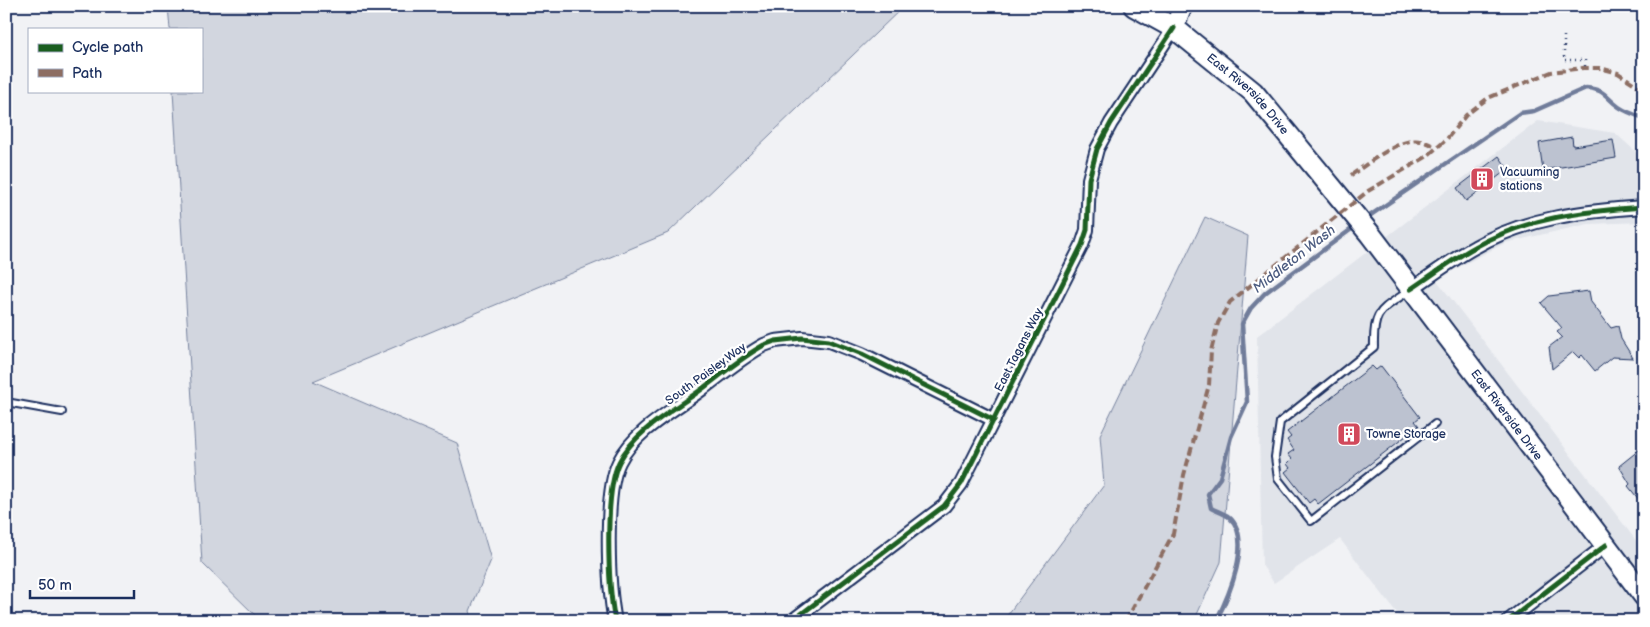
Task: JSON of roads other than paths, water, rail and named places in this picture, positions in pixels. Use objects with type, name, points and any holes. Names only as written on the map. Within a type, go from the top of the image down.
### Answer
[{"type":"main road","name":"East Riverside Drive","points":[[1134,6],[1174,28],[1253,92],[1370,234],[1644,596]]},
{"type":"main road","points":[[1174,28],[1183,6]]},
{"type":"street","name":"East Tagans Way","points":[[792,621],[944,506],[961,484],[1082,245],[1087,230],[1089,180],[1097,149],[1111,123],[1174,28]]},
{"type":"street","points":[[1411,289],[1475,247],[1538,220],[1586,211],[1644,207]]},
{"type":"street","name":"South Paisley Way","points":[[615,621],[611,597],[609,506],[613,475],[620,461],[629,447],[648,429],[764,345],[775,341],[802,338],[829,341],[862,354],[994,420]]},
{"type":"street","points":[[1508,621],[1606,545]]},
{"type":"lane","points":[[1411,289],[1376,316],[1373,328],[1374,347],[1280,422],[1275,456],[1278,479],[1311,521],[1434,424]]},
{"type":"lane","points":[[6,402],[62,412]]},
{"type":"waterway","name":"Middleton Wash","points":[[1365,219],[1520,113],[1534,111],[1586,88],[1601,92],[1622,109],[1644,118]]},
{"type":"waterway","name":"Middleton Wash","points":[[1216,621],[1232,584],[1239,554],[1239,539],[1236,527],[1229,517],[1211,508],[1208,494],[1220,478],[1231,437],[1247,402],[1242,324],[1251,308],[1265,293],[1357,225]]},
{"type":"place","name":"Vacuuming stations","points":[[1482,179]]},
{"type":"place","name":"Towne Storage","points":[[1349,434]]}]
